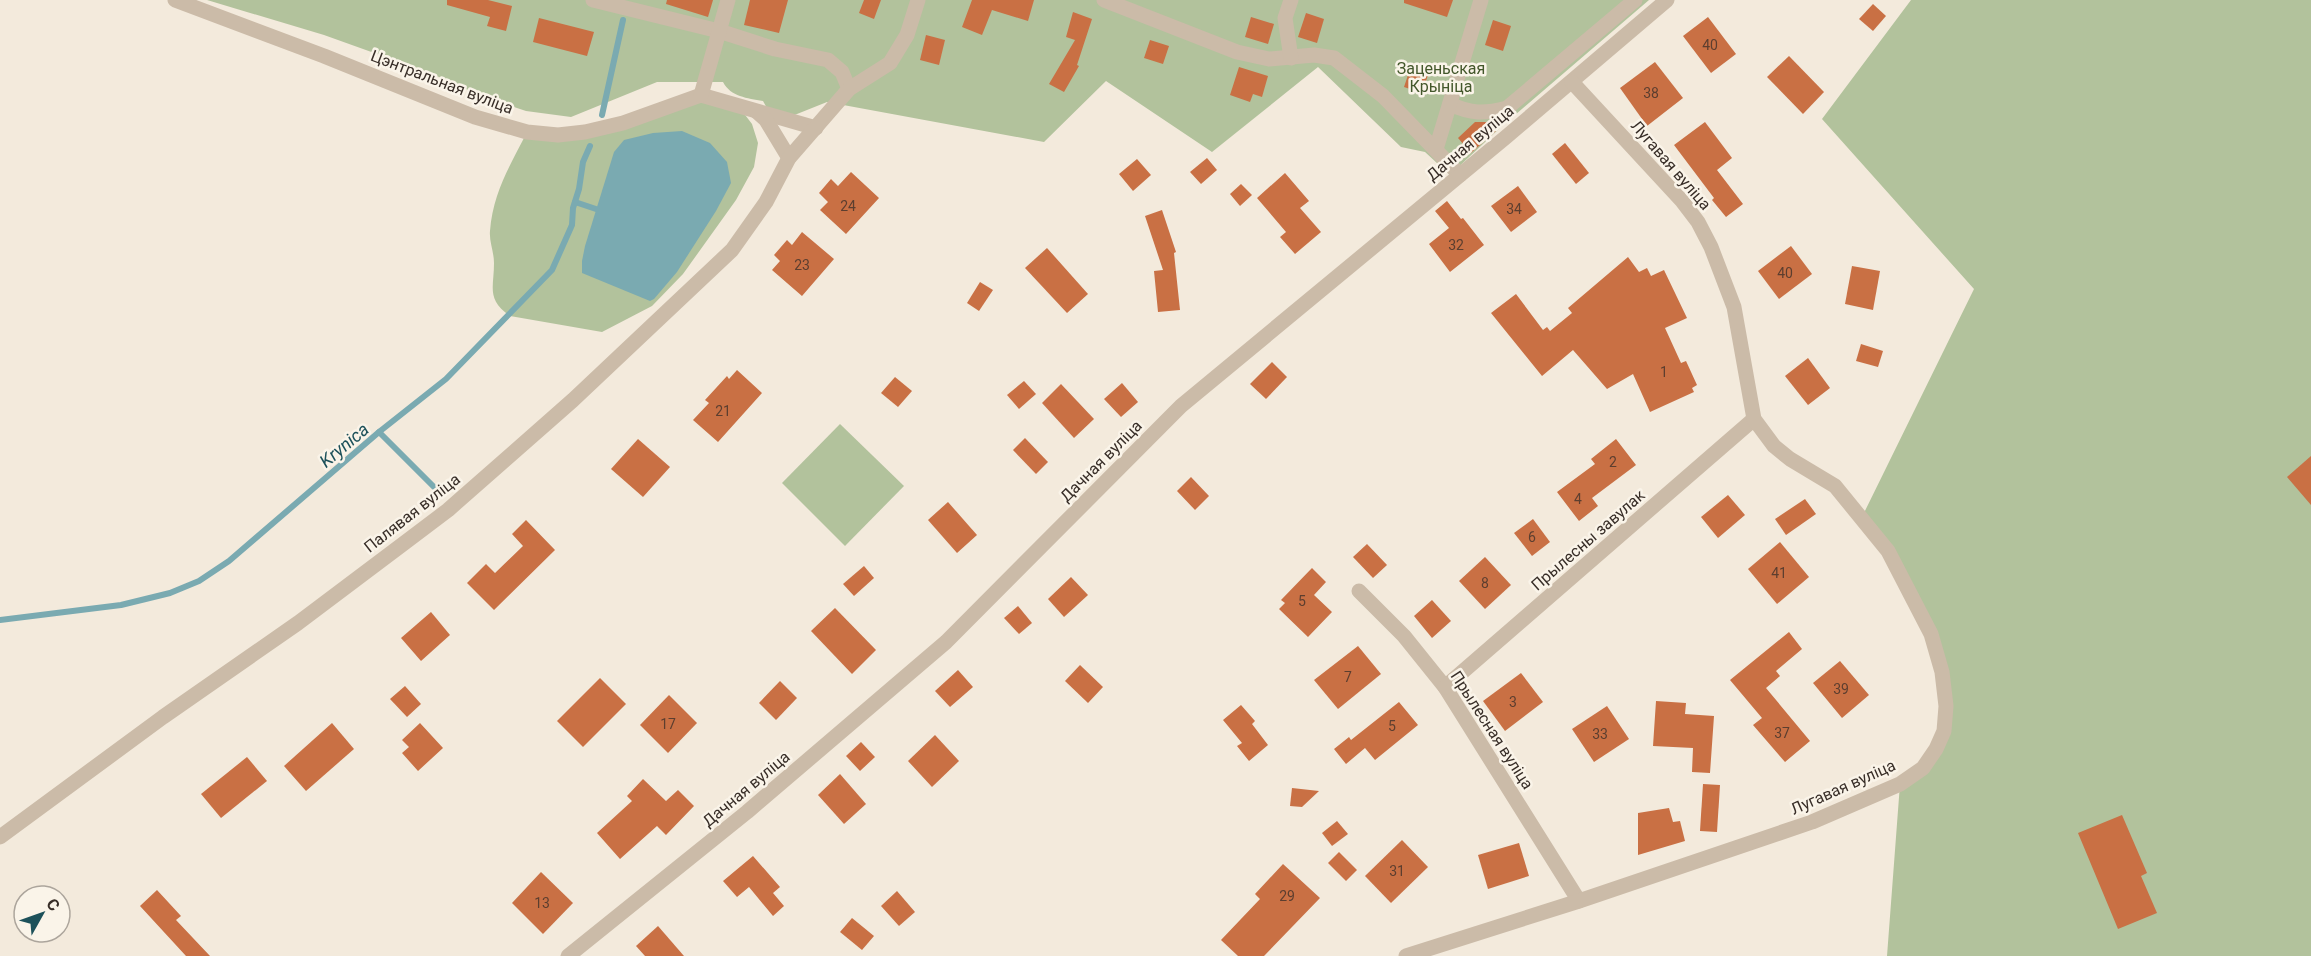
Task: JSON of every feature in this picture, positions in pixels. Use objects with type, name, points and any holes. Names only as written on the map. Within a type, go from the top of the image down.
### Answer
[{"type":"street","name":"Цэнтральная вуліца","points":[[175,0],[324,56],[475,117],[527,132],[558,135],[585,132],[623,123],[701,95]]},
{"type":"street","points":[[593,0],[719,31],[774,49],[828,60],[842,72],[849,89]]},
{"type":"street","points":[[728,0],[701,95],[816,128]]},
{"type":"street","name":"Палявая вуліца","points":[[0,837],[163,717],[298,623],[403,544],[486,477],[573,400],[732,250],[766,202],[789,158],[849,89],[890,63],[907,35],[918,0]]},
{"type":"street","points":[[1104,0],[1237,51],[1269,59],[1314,55],[1334,58],[1383,96],[1460,175]]},
{"type":"street","points":[[1291,0],[1285,18],[1291,58]]},
{"type":"street","points":[[1436,150],[1481,0]]},
{"type":"street","points":[[1450,104],[1467,112],[1490,112],[1507,108],[1635,0]]},
{"type":"street","name":"Дачная вуліца","points":[[568,956],[747,812],[946,642],[1181,406],[1572,82],[1667,0]]},
{"type":"street","name":"Лугавая вуліца","points":[[1406,956],[1579,901],[1812,822],[1900,784],[1923,768],[1936,749],[1944,730],[1946,706],[1942,672],[1931,634],[1888,551],[1835,486],[1790,459],[1774,446],[1754,420],[1734,307],[1711,247],[1698,222],[1682,201],[1572,82]]},
{"type":"street","points":[[754,110],[766,120],[789,158]]},
{"type":"street","name":"Прылесны завулак","points":[[1445,687],[1754,420]]},
{"type":"street","name":"Прылесная вуліца","points":[[1359,591],[1404,636],[1445,687],[1579,901]]},
{"type":"green space","name":"Заценьская Крыніца","points":[[207,0],[1649,0],[1501,127],[1450,175],[1425,152],[1401,147],[1318,67],[1212,152],[1106,81],[1044,142],[827,102],[792,116],[768,110],[763,101],[735,94],[723,82],[657,82],[571,117],[526,111],[324,35]]},
{"type":"green space","points":[[1911,0],[2311,0],[2311,956],[1887,956],[1900,784],[1923,768],[1944,730],[1931,634],[1861,519],[1974,289],[1822,119]]},
{"type":"green space","points":[[701,95],[736,103],[752,124],[758,143],[754,167],[736,200],[683,274],[652,306],[602,332],[510,316],[502,310],[493,292],[494,259],[490,235],[492,217],[503,180],[527,132],[558,135]]},
{"type":"green space","points":[[840,424],[904,486],[845,546],[782,483]]},
{"type":"water","points":[[682,131],[710,143],[727,162],[731,183],[677,272],[650,301],[582,273],[585,246],[614,152],[624,140],[653,133]]},
{"type":"building","points":[[447,0],[488,0],[512,6],[506,31],[487,26],[490,17],[447,5]]},
{"type":"building","points":[[667,0],[713,0],[708,17],[666,4]]},
{"type":"building","points":[[750,0],[788,0],[779,33],[744,25]]},
{"type":"building","points":[[864,0],[881,0],[874,19],[859,13]]},
{"type":"building","points":[[972,0],[1034,0],[1028,21],[992,10],[982,35],[962,27]]},
{"type":"building","points":[[1404,0],[1453,0],[1447,17],[1404,3]]},
{"type":"building","points":[[1873,4],[1886,16],[1873,31],[1859,19]]},
{"type":"building","points":[[1073,12],[1092,19],[1077,65],[1079,66],[1064,92],[1049,84],[1075,40],[1066,37]]},
{"type":"building","points":[[1306,13],[1324,19],[1317,43],[1298,37]]},
{"type":"building","points":[[1251,17],[1274,24],[1268,44],[1245,37]]},
{"type":"building","points":[[1708,17],[1736,54],[1711,73],[1683,36]]},
{"type":"building","points":[[539,18],[594,32],[587,56],[533,42]]},
{"type":"building","points":[[1493,20],[1511,26],[1503,51],[1485,45]]},
{"type":"building","points":[[926,35],[945,40],[939,65],[920,60]]},
{"type":"building","points":[[1150,40],[1169,46],[1163,64],[1144,58]]},
{"type":"building","points":[[1789,56],[1824,92],[1803,114],[1767,77]]},
{"type":"building","points":[[1655,62],[1683,98],[1647,126],[1620,88]]},
{"type":"building","points":[[1412,63],[1430,69],[1422,93],[1404,87]]},
{"type":"building","points":[[1239,67],[1268,76],[1262,97],[1253,94],[1250,102],[1230,95]]},
{"type":"building","points":[[1475,122],[1486,122],[1496,131],[1471,153],[1458,138]]},
{"type":"building","points":[[1705,122],[1732,158],[1717,170],[1743,204],[1726,217],[1674,145]]},
{"type":"building","points":[[1565,143],[1589,173],[1576,184],[1552,154]]},
{"type":"building","points":[[1207,158],[1217,170],[1201,184],[1190,172]]},
{"type":"building","points":[[1137,159],[1151,175],[1133,191],[1119,174]]},
{"type":"building","points":[[851,172],[879,198],[846,234],[820,210],[828,202],[819,193],[831,179],[838,186]]},
{"type":"building","points":[[1285,173],[1309,201],[1300,208],[1321,232],[1295,254],[1280,237],[1286,232],[1257,198]]},
{"type":"building","points":[[1241,184],[1252,195],[1240,206],[1230,194]]},
{"type":"building","points":[[1518,186],[1537,212],[1511,232],[1491,206]]},
{"type":"building","points":[[1447,201],[1484,245],[1450,272],[1429,244],[1449,228],[1435,211]]},
{"type":"building","points":[[1162,210],[1176,252],[1174,253],[1180,310],[1158,312],[1154,271],[1163,270],[1145,216]]},
{"type":"building","points":[[802,232],[834,259],[802,296],[772,270],[780,261],[774,255],[787,240],[792,245]]},
{"type":"building","points":[[1791,246],[1812,274],[1779,299],[1758,271]]},
{"type":"building","points":[[1047,248],[1088,294],[1067,313],[1025,268]]},
{"type":"building","points":[[1628,257],[1639,272],[1647,268],[1651,276],[1664,270],[1687,318],[1665,328],[1681,363],[1686,361],[1697,385],[1692,388],[1694,392],[1650,412],[1633,374],[1607,389],[1573,350],[1542,376],[1491,313],[1516,294],[1543,330],[1547,327],[1550,331],[1572,313],[1568,308]]},
{"type":"building","points":[[1852,266],[1880,271],[1873,310],[1845,304]]},
{"type":"building","points":[[980,282],[993,290],[979,311],[967,303]]},
{"type":"building","points":[[1861,344],[1883,351],[1878,367],[1856,361]]},
{"type":"building","points":[[1808,358],[1830,388],[1808,405],[1785,376]]},
{"type":"building","points":[[1272,362],[1287,377],[1266,399],[1250,384]]},
{"type":"building","points":[[737,370],[762,393],[718,442],[693,420],[709,403],[705,400],[727,376],[729,379]]},
{"type":"building","points":[[895,377],[912,391],[898,407],[881,393]]},
{"type":"building","points":[[1024,381],[1036,394],[1019,409],[1007,395]]},
{"type":"building","points":[[1122,383],[1138,402],[1121,417],[1104,399]]},
{"type":"building","points":[[1061,384],[1094,419],[1074,438],[1042,403]]},
{"type":"building","points":[[1025,438],[1048,462],[1036,474],[1013,450]]},
{"type":"building","points":[[638,439],[670,467],[643,497],[611,469]]},
{"type":"building","points":[[1616,439],[1636,465],[1592,498],[1598,506],[1579,521],[1557,492],[1595,464],[1591,459]]},
{"type":"building","points":[[2311,456],[2311,505],[2287,477]]},
{"type":"building","points":[[1191,477],[1209,496],[1195,510],[1177,491]]},
{"type":"building","points":[[1728,495],[1745,515],[1718,538],[1701,517]]},
{"type":"building","points":[[1805,499],[1816,514],[1786,535],[1775,519]]},
{"type":"building","points":[[948,502],[977,535],[957,553],[928,520]]},
{"type":"building","points":[[1533,519],[1550,542],[1532,556],[1514,533]]},
{"type":"building","points":[[526,520],[555,550],[494,610],[467,583],[486,564],[495,573],[523,546],[512,534]]},
{"type":"building","points":[[1780,542],[1809,577],[1777,604],[1748,569]]},
{"type":"building","points":[[1367,544],[1387,565],[1373,578],[1353,557]]},
{"type":"building","points":[[1485,557],[1511,585],[1485,609],[1459,581]]},
{"type":"building","points":[[864,566],[874,578],[854,596],[843,584]]},
{"type":"building","points":[[1312,568],[1326,582],[1314,595],[1332,612],[1308,637],[1279,609],[1285,603],[1281,600]]},
{"type":"building","points":[[1071,577],[1088,595],[1064,617],[1048,599]]},
{"type":"building","points":[[1432,600],[1451,621],[1432,638],[1414,616]]},
{"type":"building","points":[[1018,606],[1032,623],[1019,634],[1004,618]]},
{"type":"building","points":[[835,608],[876,650],[852,674],[811,631]]},
{"type":"building","points":[[431,612],[450,635],[421,661],[401,638]]},
{"type":"building","points":[[1789,632],[1802,649],[1776,671],[1780,676],[1766,688],[1810,741],[1785,762],[1753,725],[1762,718],[1730,680]]},
{"type":"building","points":[[1358,646],[1381,674],[1338,709],[1314,680]]},
{"type":"building","points":[[1840,661],[1869,695],[1842,718],[1813,683]]},
{"type":"building","points":[[1080,665],[1103,687],[1088,703],[1065,681]]},
{"type":"building","points":[[958,670],[973,687],[950,707],[935,691]]},
{"type":"building","points":[[1521,673],[1543,702],[1505,731],[1483,701]]},
{"type":"building","points":[[600,678],[626,704],[583,747],[557,721]]},
{"type":"building","points":[[780,681],[797,698],[776,720],[759,703]]},
{"type":"building","points":[[405,686],[421,704],[407,717],[390,699]]},
{"type":"building","points":[[669,695],[697,723],[668,753],[640,725]]},
{"type":"building","points":[[1656,701],[1686,703],[1685,714],[1714,716],[1710,773],[1692,772],[1693,748],[1653,746]]},
{"type":"building","points":[[1399,702],[1418,725],[1375,760],[1365,748],[1346,764],[1334,749],[1349,737],[1351,740]]},
{"type":"building","points":[[1241,705],[1255,721],[1252,724],[1268,745],[1249,761],[1237,746],[1242,743],[1223,720]]},
{"type":"building","points":[[1607,706],[1629,739],[1594,762],[1572,729]]},
{"type":"building","points":[[332,723],[354,749],[306,791],[284,766]]},
{"type":"building","points":[[420,723],[443,748],[418,771],[402,753],[409,747],[402,740]]},
{"type":"building","points":[[935,735],[959,761],[932,787],[908,761]]},
{"type":"building","points":[[861,742],[875,757],[860,771],[846,756]]},
{"type":"building","points":[[247,757],[267,781],[221,818],[201,794]]},
{"type":"building","points":[[840,774],[866,804],[844,824],[818,795]]},
{"type":"building","points":[[643,779],[666,801],[678,790],[694,806],[666,835],[657,826],[620,859],[597,833],[632,801],[627,796]]},
{"type":"building","points":[[1703,784],[1720,785],[1717,832],[1700,831]]},
{"type":"building","points":[[1292,788],[1319,791],[1302,807],[1290,806]]},
{"type":"building","points":[[1669,808],[1673,822],[1680,821],[1685,841],[1638,855],[1638,813]]},
{"type":"building","points":[[2122,815],[2147,873],[2141,876],[2157,913],[2118,929],[2078,833]]},
{"type":"building","points":[[1337,821],[1348,834],[1332,846],[1322,833]]},
{"type":"building","points":[[1402,840],[1428,867],[1391,903],[1365,876]]},
{"type":"building","points":[[1519,843],[1529,876],[1488,889],[1478,855]]},
{"type":"building","points":[[1339,852],[1357,870],[1346,881],[1328,863]]},
{"type":"building","points":[[753,856],[780,887],[773,893],[784,906],[773,916],[749,887],[737,897],[723,881]]},
{"type":"building","points":[[1283,864],[1320,898],[1264,956],[1238,956],[1221,940],[1260,899],[1255,894]]},
{"type":"building","points":[[541,872],[573,903],[543,934],[512,903]]},
{"type":"building","points":[[157,890],[181,916],[176,920],[210,956],[186,956],[140,906]]},
{"type":"building","points":[[897,891],[915,912],[899,926],[881,906]]},
{"type":"building","points":[[852,918],[874,936],[862,950],[840,932]]},
{"type":"building","points":[[658,926],[684,956],[645,956],[636,946]]},
{"type":"waterway","name":"Krynica","points":[[602,115],[623,20]]},
{"type":"waterway","name":"Krynica","points":[[0,620],[121,605],[170,593],[199,581],[229,561],[379,432],[446,379],[552,270],[572,225],[573,208],[579,189],[583,162],[590,146]]},
{"type":"waterway","points":[[575,202],[596,209]]},
{"type":"waterway","points":[[379,432],[434,487]]}]
